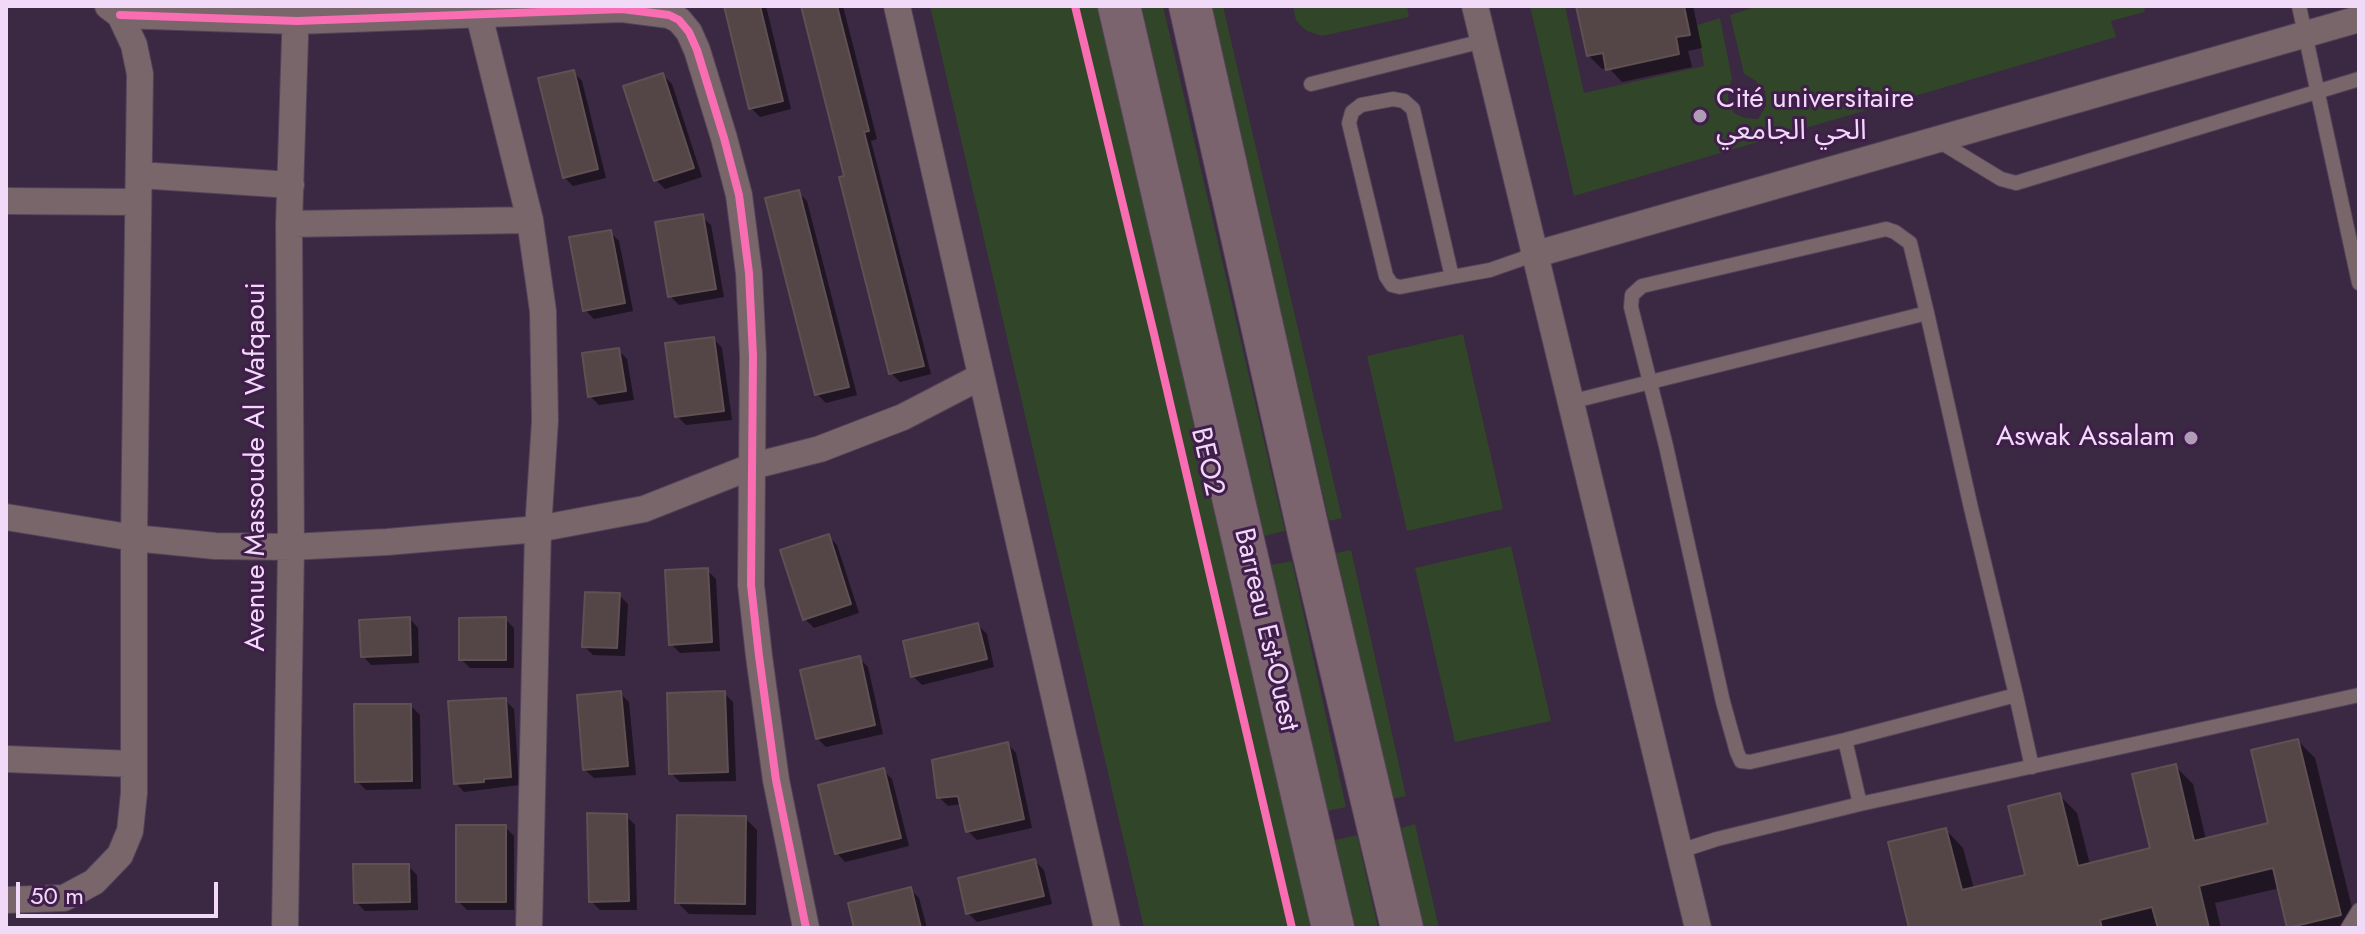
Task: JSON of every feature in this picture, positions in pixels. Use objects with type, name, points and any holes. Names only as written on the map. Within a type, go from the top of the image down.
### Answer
[{"type":"main road","name":"Barreau Est-Ouest","points":[[1119,6],[1333,928]]},
{"type":"main road","points":[[1190,6],[1311,543],[1402,928]]},
{"type":"street","points":[[897,6],[1107,928]]},
{"type":"street","points":[[1475,6],[1698,928]]},
{"type":"street","points":[[114,11],[479,15],[622,9],[669,15],[679,20],[689,32],[739,195],[749,273],[753,356],[751,585],[776,780],[806,928]]},
{"type":"street","points":[[6,900],[64,898],[94,882],[120,855],[130,831],[134,793],[140,74],[134,45],[114,11]]},
{"type":"street","name":"Avenue Massoude Al Wafqaoui","points":[[285,928],[291,547],[289,224],[296,13]]},
{"type":"street","points":[[479,15],[530,220],[543,311],[545,421],[538,529],[529,928]]},
{"type":"street","points":[[1533,255],[2359,19]]},
{"type":"street","points":[[139,175],[291,185]]},
{"type":"street","points":[[6,201],[138,202]]},
{"type":"street","points":[[289,224],[530,220]]},
{"type":"street","points":[[6,517],[134,538],[215,546],[291,547],[538,529],[644,509],[753,466],[820,449],[903,417],[980,377]]},
{"type":"street","points":[[6,759],[133,764]]},
{"type":"lane","points":[[2299,6],[2359,283]]},
{"type":"lane","points":[[1311,84],[1483,41]]},
{"type":"lane","points":[[1937,140],[2001,179],[2016,183],[2359,79]]},
{"type":"lane","points":[[1452,277],[1413,109],[1404,101],[1393,99],[1361,105],[1352,112],[1349,123],[1386,276],[1392,285],[1400,287],[1490,270],[1533,255]]},
{"type":"lane","points":[[2016,695],[1845,740],[1750,762],[1741,761],[1723,702],[1631,307],[1632,295],[1642,286],[1886,229],[1910,243],[2016,695],[2032,767]]},
{"type":"lane","points":[[1570,402],[1927,313]]},
{"type":"lane","points":[[1680,851],[1860,804],[2359,695]]},
{"type":"lane","points":[[1845,740],[1860,804]]},
{"type":"lane","points":[[2348,928],[2359,910]]},
{"type":"green space","points":[[930,6],[1103,6],[1313,928],[1144,928]]},
{"type":"green space","points":[[1141,6],[1163,6],[1285,531],[1264,536]]},
{"type":"green space","points":[[1209,6],[1223,6],[1342,518],[1329,521]]},
{"type":"green space","points":[[1293,6],[1407,6],[1409,17],[1322,36],[1301,26],[1296,20]]},
{"type":"green space","name":"Cité universitaire الحي الجامعي","points":[[1530,6],[1565,6],[1584,93],[1704,66],[1697,25],[1720,18],[1732,79],[1728,101],[1734,113],[1758,119],[1766,106],[1765,91],[1744,74],[1730,15],[1758,6],[2144,6],[2145,12],[2111,21],[2116,37],[1574,196]]},
{"type":"green space","points":[[1463,334],[1503,509],[1407,531],[1367,356]]},
{"type":"green space","points":[[1511,546],[1551,721],[1455,742],[1415,568]]},
{"type":"green space","points":[[1351,550],[1406,796],[1392,799],[1336,553]]},
{"type":"green space","points":[[1292,561],[1346,807],[1326,811],[1271,565]]},
{"type":"green space","points":[[1415,824],[1439,928],[1424,928],[1401,828]]},
{"type":"green space","points":[[1357,835],[1378,928],[1355,928],[1335,840]]},
{"type":"building","points":[[724,6],[760,6],[783,101],[749,109]]},
{"type":"building","points":[[801,6],[837,6],[869,131],[864,132],[924,366],[889,374],[839,177],[844,176]]},
{"type":"building","points":[[1576,6],[1684,6],[1690,35],[1676,37],[1679,54],[1606,70],[1603,53],[1587,56]]},
{"type":"building","points":[[574,70],[598,169],[563,178],[538,78]]},
{"type":"building","points":[[663,73],[694,168],[654,181],[623,86]]},
{"type":"building","points":[[799,190],[849,387],[815,395],[765,198]]},
{"type":"building","points":[[703,214],[716,289],[668,297],[655,222]]},
{"type":"building","points":[[611,230],[625,303],[583,311],[569,237]]},
{"type":"building","points":[[714,337],[724,411],[675,417],[665,343]]},
{"type":"building","points":[[619,348],[626,391],[588,397],[582,353]]},
{"type":"building","points":[[829,534],[851,604],[803,620],[780,550]]},
{"type":"building","points":[[708,568],[712,642],[669,645],[665,570]]},
{"type":"building","points":[[585,592],[620,593],[617,648],[582,647]]},
{"type":"building","points":[[410,617],[411,655],[361,657],[359,620]]},
{"type":"building","points":[[506,617],[506,660],[459,660],[459,618]]},
{"type":"building","points":[[978,623],[987,659],[911,677],[903,641]]},
{"type":"building","points":[[860,656],[875,725],[816,739],[800,670]]},
{"type":"building","points":[[621,691],[628,766],[583,770],[577,695]]},
{"type":"building","points":[[725,691],[728,772],[669,774],[667,693]]},
{"type":"building","points":[[506,698],[511,777],[454,784],[448,701]]},
{"type":"building","points":[[354,704],[411,704],[412,781],[355,782]]},
{"type":"building","points":[[2298,739],[2341,915],[2287,928],[2273,868],[2199,886],[2209,928],[2158,928],[2152,907],[2100,920],[2102,928],[1909,928],[1888,842],[1946,828],[1962,890],[2025,875],[2008,806],[2060,793],[2078,866],[2150,848],[2132,774],[2176,764],[2194,841],[2268,823],[2251,750]]},
{"type":"building","points":[[1008,742],[1024,819],[966,832],[958,796],[937,798],[932,760]]},
{"type":"building","points":[[884,768],[901,838],[835,854],[818,785]]},
{"type":"building","points":[[587,813],[627,814],[629,901],[589,902]]},
{"type":"building","points":[[677,815],[746,816],[745,904],[675,903]]},
{"type":"building","points":[[456,825],[506,825],[506,902],[456,902]]},
{"type":"building","points":[[1035,859],[1044,896],[966,914],[958,878]]},
{"type":"building","points":[[353,864],[409,864],[410,902],[354,903]]},
{"type":"building","points":[[911,887],[921,928],[854,928],[848,903]]},
{"type":"cycle path","name":"BEO2","points":[[1075,6],[1292,928]]},
{"type":"cycle path","points":[[120,15],[297,21],[622,9],[669,15],[679,20],[689,32],[739,195],[749,273],[753,356],[751,585],[776,780],[806,928]]},
{"type":"place","name":"Cité universitaire الحي الجامعي","points":[[1700,116]]},
{"type":"place","name":"Aswak Assalam","points":[[2191,438]]}]
